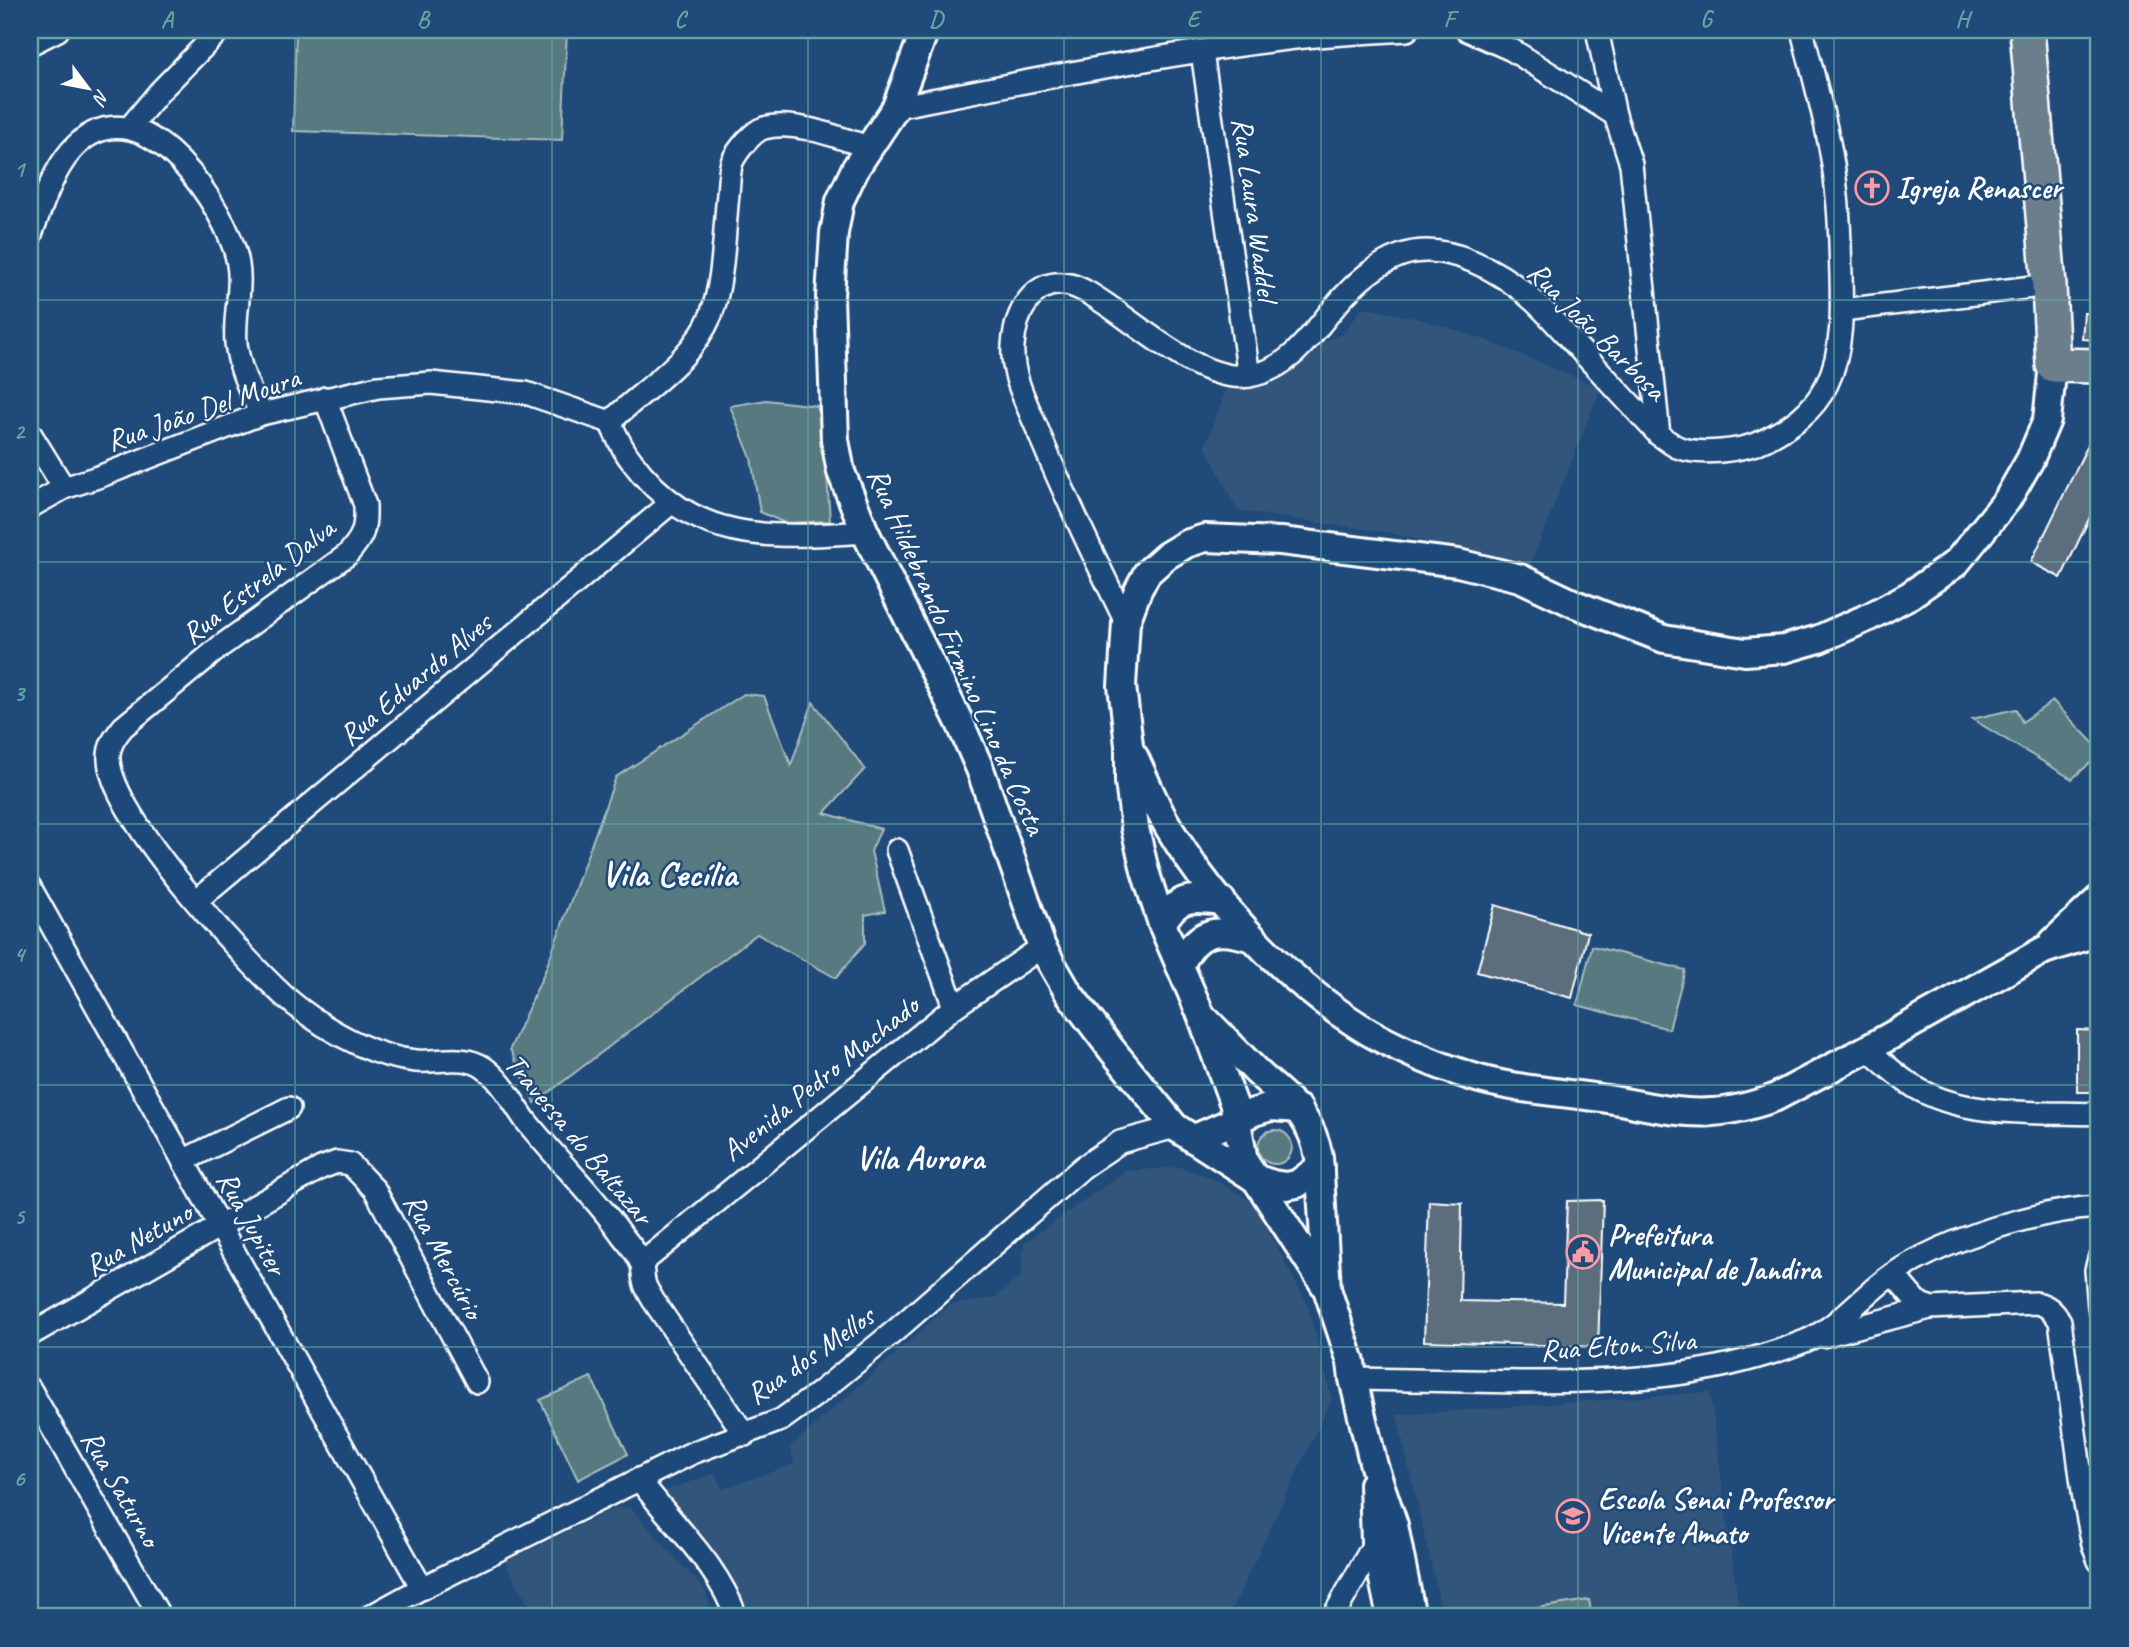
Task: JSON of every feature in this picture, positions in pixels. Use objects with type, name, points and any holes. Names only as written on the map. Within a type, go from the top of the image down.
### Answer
[{"type":"main road","points":[[2027,30],[2049,285],[2053,365],[2099,366]]},
{"type":"street","points":[[30,44],[58,30]]},
{"type":"street","points":[[130,127],[160,91],[220,30]]},
{"type":"street","name":"Rua Hildebrando Firmino Lino da Costa","points":[[925,30],[896,107],[868,147],[840,201],[834,233],[830,297],[835,440],[841,472],[865,533],[975,758],[999,818],[1042,947],[1068,992],[1184,1133],[1254,1178]]},
{"type":"street","points":[[896,107],[1041,78],[1294,34],[1407,30]]},
{"type":"street","points":[[1467,30],[1512,50],[1615,115]]},
{"type":"street","points":[[1597,30],[1615,115],[1631,164],[1659,435]]},
{"type":"street","name":"Rua João Barbosa","points":[[1125,622],[1064,496],[1012,365],[1013,341],[1025,303],[1038,290],[1054,283],[1072,286],[1092,295],[1199,366],[1222,375],[1249,376],[1271,369],[1292,357],[1347,293],[1379,265],[1404,254],[1429,252],[1454,255],[1505,279],[1535,302],[1659,435],[1677,447],[1717,451],[1761,442],[1800,420],[1815,404],[1835,363],[1842,310],[1838,196],[1802,30]]},
{"type":"street","name":"Rua Laura Waddel","points":[[1202,52],[1249,376]]},
{"type":"street","points":[[865,533],[789,536],[723,529],[688,514],[651,485],[629,458],[610,422],[634,398],[685,356],[702,334],[712,312],[719,280],[732,163],[747,141],[762,128],[780,126],[827,134],[868,147]]},
{"type":"street","points":[[30,237],[59,170],[72,150],[105,129],[130,127],[150,136],[184,164],[212,204],[234,246],[241,280],[236,341],[245,380],[261,414]]},
{"type":"street","points":[[1842,310],[2049,285]]},
{"type":"street","points":[[1327,1289],[1244,1161],[1238,1118],[1201,1015],[1161,924],[1135,828],[1122,685],[1125,622],[1147,572],[1186,544],[1205,538],[1281,541],[1458,562],[1520,578],[1575,604],[1664,639],[1745,652],[1795,645],[1819,639],[1869,617],[1910,596],[1956,563],[2007,499],[2030,460],[2047,420],[2053,365]]},
{"type":"street","name":"Rua João Del Moura","points":[[30,507],[64,488],[100,477],[261,414],[377,387],[431,383],[526,393],[610,422]]},
{"type":"street","name":"Rua Estrela Dalva","points":[[111,742],[123,727],[221,646],[347,555],[360,540],[366,524],[365,505],[325,398]]},
{"type":"street","points":[[30,433],[64,488]]},
{"type":"street","name":"Rua Eduardo Alves","points":[[197,900],[671,503]]},
{"type":"street","name":"Travessa do Baltazar","points":[[111,742],[109,760],[114,784],[132,818],[233,943],[276,987],[312,1017],[359,1045],[394,1057],[418,1061],[468,1061],[483,1067],[502,1085],[525,1120],[608,1214],[642,1262],[644,1283],[653,1300],[745,1435]]},
{"type":"street","points":[[1129,745],[1165,821],[1252,938],[1318,997],[1360,1027],[1472,1077],[1679,1111],[1710,1113],[1734,1109],[1774,1098],[2044,950],[2099,932]]},
{"type":"street","points":[[897,850],[954,1007]]},
{"type":"street","name":"Rua Jupiter","points":[[30,887],[422,1588]]},
{"type":"street","points":[[1161,924],[1171,908],[1185,901],[1202,898],[1222,901]]},
{"type":"street","points":[[2044,950],[2099,899]]},
{"type":"street","points":[[1180,966],[1187,951],[1203,935],[1216,932],[1252,938]]},
{"type":"street","name":"Avenida Pedro Machado","points":[[642,1262],[954,1007],[1042,947]]},
{"type":"street","points":[[1201,1015],[1258,1073],[1299,1109],[1315,1137],[1320,1167],[1327,1289],[1351,1362],[1374,1466],[1384,1533],[1391,1617]]},
{"type":"street","points":[[1867,1049],[1899,1077],[1927,1094],[1959,1105],[2099,1114]]},
{"type":"street","points":[[1184,1133],[1271,1107],[1299,1109]]},
{"type":"street","points":[[183,1161],[289,1108]]},
{"type":"street","name":"Rua dos Mellos","points":[[369,1617],[692,1453],[781,1420],[897,1330],[1083,1167],[1120,1142],[1184,1133]]},
{"type":"street","name":"Rua Netuno","points":[[30,1335],[321,1168],[338,1162],[350,1164]]},
{"type":"street","name":"Rua Mercúrio","points":[[350,1164],[375,1191],[477,1382]]},
{"type":"street","points":[[1254,1178],[1286,1186],[1297,1184],[1320,1167]]},
{"type":"street","name":"Rua Elton Silva","points":[[1353,1379],[1588,1382],[1647,1379],[1699,1372],[1765,1356],[1809,1340],[1893,1274],[1968,1237],[2036,1217],[2099,1207]]},
{"type":"street","points":[[2099,1259],[2096,1270],[2099,1308]]},
{"type":"street","points":[[1893,1274],[1916,1301],[1930,1308]]},
{"type":"street","points":[[1809,1340],[1930,1308],[2036,1303],[2046,1305],[2060,1321],[2084,1499],[2099,1561]]},
{"type":"street","name":"Rua Saturno","points":[[30,1389],[160,1617]]},
{"type":"street","points":[[639,1479],[718,1577],[730,1598],[736,1617]]},
{"type":"street","points":[[1333,1617],[1384,1533]]},
{"type":"street","points":[[1384,1533],[1412,1617]]},
{"type":"shaded area","points":[[1362,307],[1424,320],[1483,339],[1601,388],[1530,566],[1390,533],[1238,511],[1205,446],[1228,385],[1344,333]]},
{"type":"shaded area","points":[[1180,1167],[1210,1177],[1248,1199],[1266,1225],[1308,1306],[1332,1399],[1228,1617],[749,1617],[727,1569],[662,1492],[715,1473],[722,1489],[794,1464],[790,1447],[950,1305],[994,1298],[1021,1276],[1024,1243],[1125,1171]]},
{"type":"shaded area","name":"Escola Senai Professor Vicente Amato","points":[[1710,1392],[1740,1617],[1443,1617],[1397,1415]]},
{"type":"shaded area","points":[[630,1507],[705,1590],[714,1617],[535,1617],[505,1562],[615,1508]]},
{"type":"green space","points":[[296,30],[567,30],[562,140],[293,131]]},
{"type":"green space","points":[[766,400],[817,406],[826,459],[830,521],[785,523],[760,512],[751,458],[730,406]]},
{"type":"green space","points":[[744,694],[764,696],[791,765],[813,702],[865,769],[824,813],[881,829],[871,851],[885,911],[865,915],[865,943],[836,978],[757,934],[535,1103],[510,1049],[545,971],[616,777]]},
{"type":"green space","points":[[2053,701],[2099,749],[2099,755],[2072,779],[1972,719],[2016,709],[2022,722]]},
{"type":"green space","points":[[1592,946],[1685,970],[1669,1029],[1577,1005]]},
{"type":"green space","points":[[1275,1130],[1287,1135],[1292,1147],[1287,1159],[1275,1164],[1263,1159],[1258,1147],[1263,1135]]},
{"type":"green space","points":[[591,1377],[628,1454],[578,1480],[540,1400]]},
{"type":"green space","points":[[1589,1600],[1592,1617],[1513,1617],[1512,1612]]},
{"type":"building","points":[[2084,313],[2099,313],[2099,340],[2082,339]]},
{"type":"building","points":[[2099,422],[2099,498],[2061,578],[2031,562]]},
{"type":"building","points":[[1495,905],[1588,933],[1572,998],[1477,972]]},
{"type":"building","points":[[2077,1030],[2099,1031],[2099,1092],[2077,1092]]},
{"type":"building","name":"Prefeitura Municipal de Jandira","points":[[1603,1200],[1598,1347],[1424,1341],[1429,1201],[1462,1203],[1460,1301],[1563,1303],[1567,1201]]},
{"type":"place","name":"Igreja Renascer","points":[[1872,188]]},
{"type":"place","name":"Prefeitura Municipal de Jandira","points":[[1583,1252]]},
{"type":"place","name":"Escola Senai Professor Vicente Amato","points":[[1573,1516]]},
{"type":"district","name":"Vila Cecília","points":[[669,873]]},
{"type":"district","name":"Vila Aurora","points":[[920,1157]]}]
